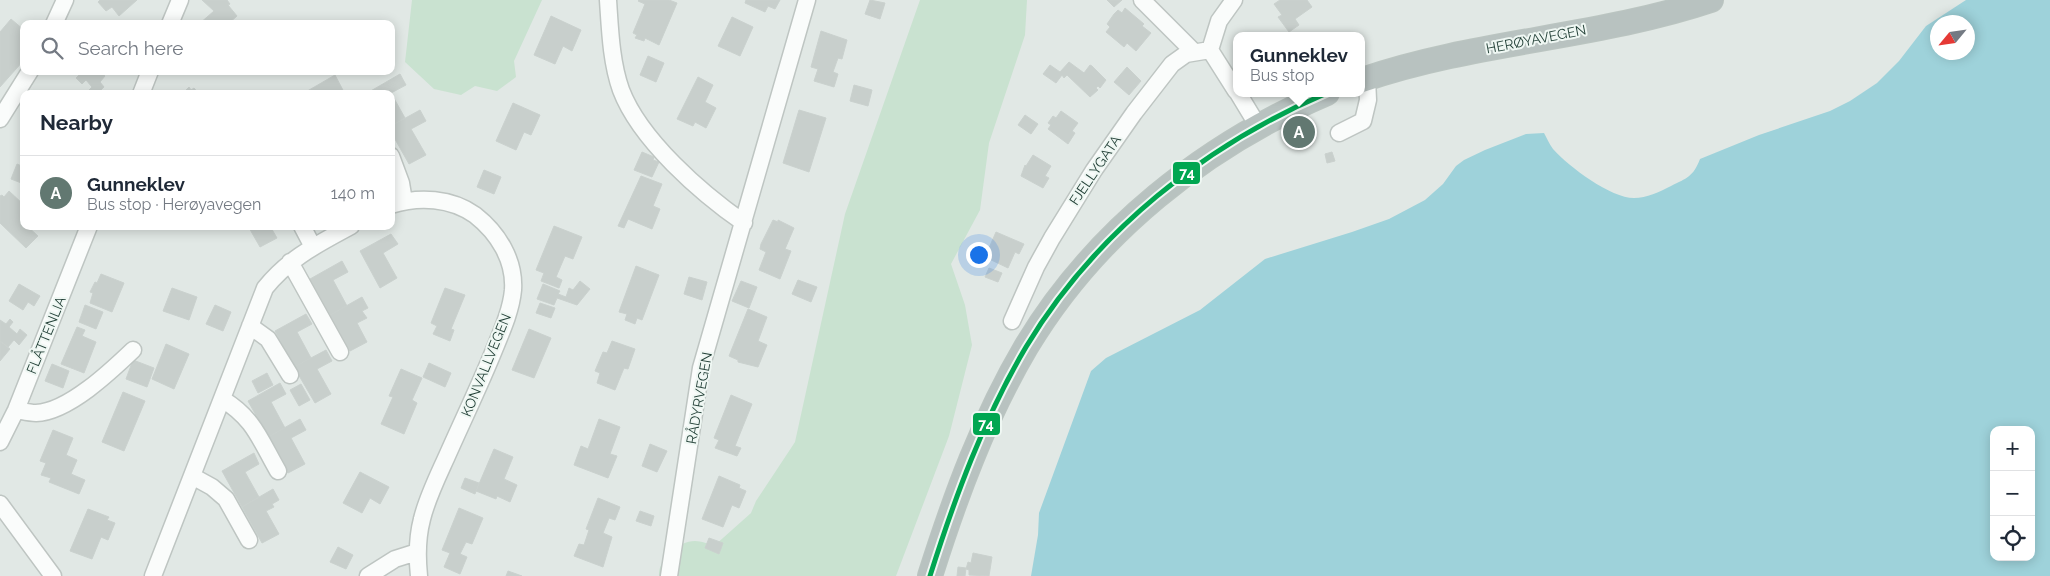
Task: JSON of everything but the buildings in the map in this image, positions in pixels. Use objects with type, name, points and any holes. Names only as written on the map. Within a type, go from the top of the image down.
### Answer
[{"type":"highway","name":"HERØYAVEGEN","points":[[1365,80],[1396,69],[1464,53],[1625,22],[1711,0]]},
{"type":"highway","points":[[930,576],[960,488],[992,411],[1027,346],[1067,288],[1114,235],[1143,208],[1200,163],[1258,126],[1319,97]]},
{"type":"street","points":[[56,20],[65,0]]},
{"type":"street","points":[[172,20],[180,0]]},
{"type":"street","points":[[608,0],[614,64],[621,89],[629,107],[648,135],[674,162],[713,201],[744,223]]},
{"type":"street","name":"RÅDYRVEGEN","points":[[669,576],[701,368],[807,0]]},
{"type":"street","points":[[1142,0],[1202,51],[1233,87]]},
{"type":"street","points":[[1202,51],[1219,21],[1234,0]]},
{"type":"street","name":"FJELLYGATA","points":[[1012,321],[1036,267],[1094,170],[1172,64],[1186,54],[1202,51]]},
{"type":"street","points":[[0,119],[28,75]]},
{"type":"street","points":[[143,90],[148,75]]},
{"type":"street","points":[[1339,133],[1363,121],[1368,100],[1365,85]]},
{"type":"street","points":[[1240,97],[1258,126]]},
{"type":"street","points":[[395,167],[401,183],[398,203]]},
{"type":"street","name":"KONVALLVEGEN","points":[[398,203],[433,200],[450,203],[469,211],[498,237],[506,253],[513,289],[501,332],[438,476],[422,518],[415,575]]},
{"type":"street","name":"FLÅTTENLIA","points":[[0,442],[16,410],[87,230]]},
{"type":"street","points":[[304,230],[313,247]]},
{"type":"street","points":[[153,576],[265,288],[290,262],[344,230]]},
{"type":"street","points":[[290,262],[340,352]]},
{"type":"street","points":[[250,326],[268,339],[290,375]]},
{"type":"street","points":[[16,410],[35,413],[50,410],[89,389],[133,350]]},
{"type":"street","points":[[222,399],[238,409],[249,420],[278,471]]},
{"type":"street","points":[[192,476],[212,487],[226,499],[249,540]]},
{"type":"street","points":[[0,504],[53,576]]},
{"type":"street","points":[[368,576],[395,559],[417,552]]},
{"type":"green space","points":[[412,0],[542,0],[514,61],[516,77],[497,91],[475,86],[461,95],[434,89],[405,62]]},
{"type":"green space","points":[[920,0],[1027,0],[1025,35],[989,143],[980,210],[951,264],[965,305],[972,345],[949,436],[896,576],[659,576],[662,564],[670,552],[682,544],[695,541],[714,546],[751,513],[756,501],[795,442],[845,214]]},
{"type":"water","points":[[1966,0],[2050,0],[2050,576],[1031,576],[1038,535],[1039,513],[1091,371],[1106,358],[1200,310],[1265,259],[1389,219],[1425,200],[1443,184],[1456,166],[1464,160],[1526,134],[1544,133],[1550,145],[1560,156],[1602,187],[1625,197],[1644,197],[1689,176],[1695,170],[1700,159],[1759,135],[1830,111],[1850,101],[1877,83],[1899,61],[1930,23],[1930,60],[1975,60],[1975,15],[1943,15]]},
{"type":"transit line","name":"74","points":[[930,576],[960,488],[997,402],[1026,347],[1054,305],[1085,266],[1119,230],[1157,196],[1196,166],[1238,138],[1318,97]]},
{"type":"place","name":"Gunneklev","points":[[1299,132]]}]
